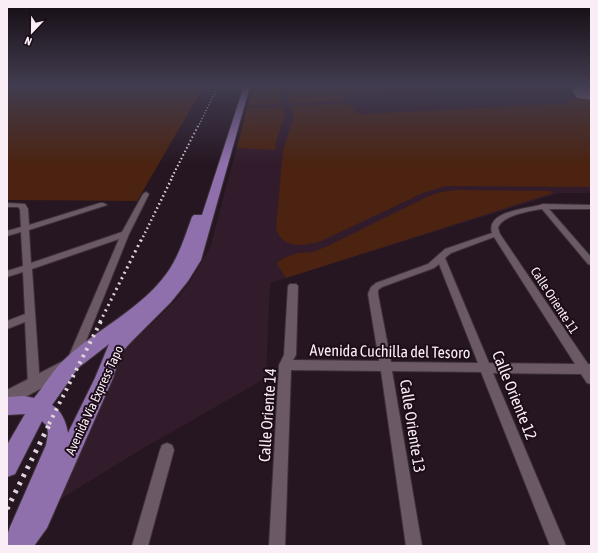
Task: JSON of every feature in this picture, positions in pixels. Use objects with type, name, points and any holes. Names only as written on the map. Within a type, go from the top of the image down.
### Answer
[{"type":"main road","name":"Avenida Vía Express Tapo","points":[[7,466],[39,407],[77,359],[144,307],[166,284],[180,264],[191,237],[233,112]]},
{"type":"main road","name":"Avenida Vía Express Tapo","points":[[18,546],[39,520],[104,378],[114,350],[125,337],[148,317],[174,289],[186,274],[194,260],[240,112]]},
{"type":"main road","points":[[7,399],[34,385],[77,359]]},
{"type":"main road","points":[[7,406],[24,404],[39,407],[52,418],[58,427],[55,450],[23,521],[18,546]]},
{"type":"street","points":[[77,359],[125,234],[146,194]]},
{"type":"street","points":[[7,205],[18,205],[22,206],[24,209],[26,268],[34,385]]},
{"type":"street","points":[[7,234],[103,205]]},
{"type":"street","points":[[543,206],[591,262]]},
{"type":"street","points":[[440,257],[448,251],[496,234],[494,228],[495,222],[498,219],[523,209],[543,206],[591,207]]},
{"type":"street","points":[[7,274],[125,234]]},
{"type":"street","name":"Calle Oriente 11","points":[[496,234],[588,369],[591,379]]},
{"type":"street","name":"Calle Oriente 13","points":[[414,546],[373,294],[374,289],[379,285],[431,266],[440,257]]},
{"type":"street","name":"Calle Oriente 12","points":[[440,257],[558,546]]},
{"type":"street","name":"Calle Oriente 14","points":[[277,546],[285,365],[290,355],[293,286]]},
{"type":"street","points":[[7,325],[29,316]]},
{"type":"street","name":"Avenida Cuchilla del Tesoro","points":[[285,365],[588,369]]},
{"type":"street","points":[[140,546],[167,450]]},
{"type":"shaded area","points":[[7,112],[189,112],[137,201],[7,200]]},
{"type":"shaded area","points":[[246,112],[591,112],[591,193],[559,193],[270,283],[266,378],[135,453],[59,500],[121,352],[179,297],[190,282],[210,248]]},
{"type":"shaded area","points":[[246,112],[284,112],[285,115],[276,141],[275,150],[237,148]]},
{"type":"shaded area","points":[[293,112],[356,112],[364,114],[405,112],[591,112],[591,187],[446,186],[423,193],[321,241],[294,245],[283,240],[276,228],[283,150],[294,117]]},
{"type":"shaded area","points":[[457,190],[550,191],[553,193],[286,278],[277,264],[284,258],[298,253],[313,252],[328,246],[429,196],[441,192]]},
{"type":"railway","points":[[198,127],[205,112]]},
{"type":"railway","points":[[172,177],[198,126]]},
{"type":"railway","points":[[141,241],[173,176]]},
{"type":"railway","points":[[100,322],[141,240]]},
{"type":"railway","points":[[49,424],[101,321]]},
{"type":"railway","points":[[7,509],[50,423]]}]
